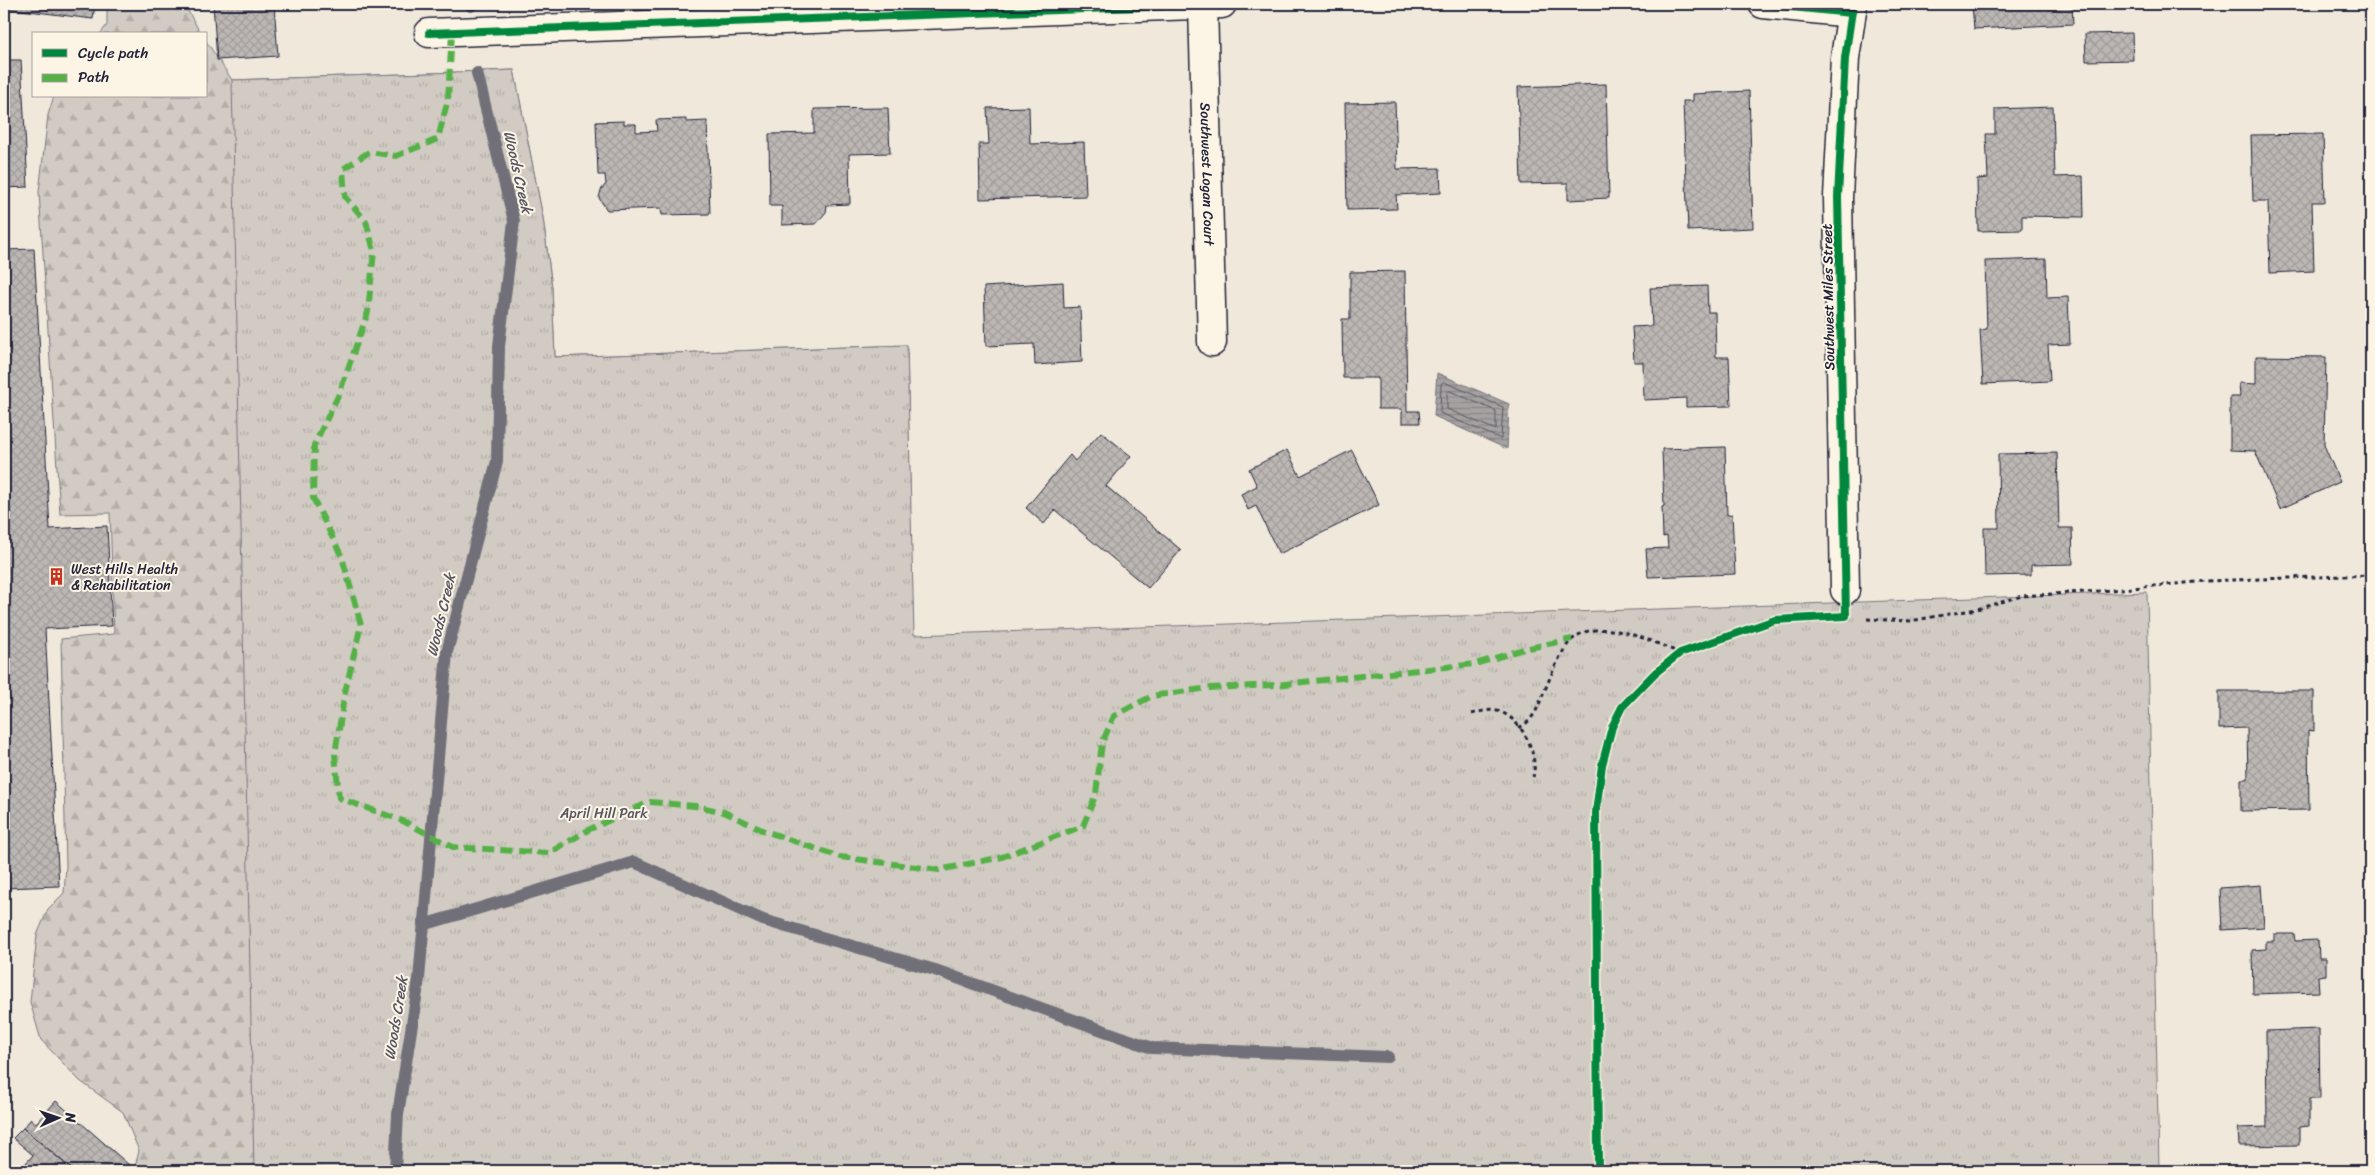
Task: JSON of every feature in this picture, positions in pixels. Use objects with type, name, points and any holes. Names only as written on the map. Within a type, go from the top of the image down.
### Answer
[{"type":"street","points":[[429,33],[1213,4]]},
{"type":"street","name":"Southwest Logan Court","points":[[1212,342],[1213,4]]},
{"type":"street","points":[[1763,4],[1852,8]]},
{"type":"street","name":"Southwest Miles Street","points":[[1845,590],[1838,197],[1845,58],[1852,8]]},
{"type":"path","points":[[1865,619],[1910,621],[1977,609],[2022,596],[2206,581],[2371,575]]},
{"type":"path","points":[[1519,728],[1529,721],[1535,713],[1564,649],[1572,639],[1583,632],[1619,630],[1680,653]]},
{"type":"path","points":[[1472,714],[1486,710],[1503,712],[1519,728],[1532,750],[1535,769],[1533,776]]},
{"type":"green space","points":[[107,4],[184,4],[200,32],[102,32],[107,25]]},
{"type":"green space","points":[[208,44],[232,80],[514,70],[543,218],[552,288],[555,357],[907,345],[913,635],[1438,1171],[134,1171],[139,1151],[123,1112],[80,1081],[41,1040],[30,1002],[37,935],[48,909],[64,893],[66,866],[61,639],[114,634],[110,513],[60,514],[39,192],[48,115],[53,98],[208,98]]},
{"type":"green space","name":"April Hill Park","points":[[514,70],[543,218],[552,288],[555,357],[907,345],[914,635],[2147,592],[2159,1171],[254,1171],[232,80]]},
{"type":"water","points":[[1437,373],[1509,404],[1507,449],[1434,416]]},
{"type":"building","points":[[4,4],[95,4],[93,19],[4,8]]},
{"type":"building","points":[[213,4],[274,4],[278,56],[217,60]]},
{"type":"building","points":[[1972,4],[2072,4],[2073,24],[1974,29]]},
{"type":"building","points":[[2132,33],[2133,60],[2086,61],[2085,34]]},
{"type":"building","points":[[4,60],[21,60],[28,187],[4,188]]},
{"type":"building","points":[[1606,84],[1609,198],[1568,200],[1568,183],[1521,184],[1518,87]]},
{"type":"building","points":[[1749,91],[1753,228],[1688,231],[1683,101],[1693,101],[1693,94]]},
{"type":"building","points":[[1395,102],[1397,169],[1440,168],[1441,193],[1396,195],[1397,209],[1347,210],[1345,103]]},
{"type":"building","points":[[1029,107],[1030,144],[1084,142],[1086,196],[980,199],[979,144],[989,144],[987,108]]},
{"type":"building","points":[[2053,107],[2055,177],[2083,176],[2084,217],[2022,216],[2022,230],[1978,231],[1977,179],[1988,178],[1986,134],[1995,134],[1995,109]]},
{"type":"building","points":[[888,108],[890,153],[849,154],[850,204],[827,205],[826,212],[816,224],[782,225],[782,206],[770,206],[769,134],[814,133],[814,109]]},
{"type":"building","points":[[686,119],[686,122],[707,121],[710,214],[662,215],[661,208],[607,210],[599,198],[601,190],[606,184],[605,175],[598,175],[596,122],[624,121],[624,124],[636,124],[636,132],[657,131],[656,120]]},
{"type":"building","points":[[2323,134],[2325,202],[2312,202],[2314,271],[2270,273],[2268,201],[2253,201],[2251,135]]},
{"type":"building","name":"West Hills Health & Rehabilitation","points":[[34,249],[50,529],[107,526],[112,626],[45,629],[59,886],[4,888],[4,250]]},
{"type":"building","points":[[2046,259],[2047,298],[2068,297],[2070,344],[2048,345],[2050,381],[1983,384],[1980,330],[1987,329],[1985,261]]},
{"type":"building","points":[[1405,271],[1407,411],[1419,411],[1420,423],[1402,423],[1402,409],[1378,409],[1378,378],[1343,378],[1342,319],[1350,319],[1350,272]]},
{"type":"building","points":[[1063,282],[1064,308],[1080,307],[1082,362],[1035,365],[1034,344],[986,346],[984,287]]},
{"type":"building","points":[[1707,286],[1708,312],[1715,312],[1716,357],[1729,357],[1731,406],[1686,407],[1686,398],[1644,400],[1643,362],[1634,362],[1632,327],[1652,326],[1650,288]]},
{"type":"building","points":[[2256,356],[2326,357],[2324,445],[2340,482],[2280,509],[2255,451],[2230,450],[2230,397],[2240,397],[2239,383],[2256,384]]},
{"type":"building","points":[[1101,432],[1131,456],[1106,486],[1181,550],[1148,588],[1055,510],[1044,524],[1026,508],[1070,455],[1075,461]]},
{"type":"building","points":[[1725,447],[1727,515],[1732,514],[1735,574],[1648,577],[1646,549],[1668,548],[1667,536],[1663,537],[1662,449]]},
{"type":"building","points":[[1287,450],[1300,476],[1352,450],[1379,505],[1279,554],[1256,506],[1248,510],[1241,494],[1257,486],[1249,469]]},
{"type":"building","points":[[2057,453],[2059,528],[2072,528],[2073,564],[2031,565],[2031,575],[1985,576],[1984,528],[1999,528],[1998,454]]},
{"type":"building","points":[[2219,691],[2314,691],[2314,731],[2308,730],[2309,810],[2241,811],[2241,779],[2248,779],[2247,728],[2219,729]]},
{"type":"building","points":[[2261,885],[2264,927],[2222,930],[2220,888]]},
{"type":"building","points":[[2274,934],[2294,934],[2295,941],[2318,940],[2319,958],[2326,958],[2326,975],[2318,976],[2319,992],[2253,994],[2252,950],[2266,949],[2266,941],[2274,941]]},
{"type":"building","points":[[2319,1029],[2320,1099],[2309,1099],[2309,1126],[2299,1127],[2299,1145],[2239,1146],[2238,1128],[2267,1127],[2266,1031]]},
{"type":"building","points":[[56,1101],[129,1165],[123,1171],[74,1171],[23,1128],[31,1119],[36,1123]]},
{"type":"building","points":[[23,1128],[74,1171],[19,1171],[33,1155],[13,1138]]},
{"type":"waterway","name":"Woods Creek","points":[[395,1171],[398,1114],[419,979],[447,652],[497,461],[499,346],[514,221],[477,73]]},
{"type":"waterway","points":[[423,925],[634,862],[763,920],[935,970],[1152,1048],[1388,1057]]},
{"type":"marked path","points":[[452,33],[448,99],[438,139],[396,156],[369,152],[343,169],[345,197],[366,221],[374,251],[368,312],[339,394],[314,445],[313,498],[342,557],[361,625],[345,692],[335,754],[339,798],[403,821],[453,847],[549,853],[590,829],[650,802],[695,806],[724,812],[762,830],[840,857],[939,870],[1002,857],[1083,826],[1096,794],[1102,743],[1114,716],[1152,696],[1209,688],[1275,685],[1475,664],[1524,649],[1572,639]]},
{"type":"cycle path","points":[[429,33],[1222,4]]},
{"type":"cycle path","points":[[1763,4],[1851,13]]},
{"type":"cycle path","points":[[1598,1171],[1596,812],[1602,765],[1612,727],[1622,707],[1654,674],[1680,653],[1775,620],[1846,616],[1838,197],[1845,58],[1853,4]]},
{"type":"place","name":"West Hills Health & Rehabilitation","points":[[57,577]]}]
